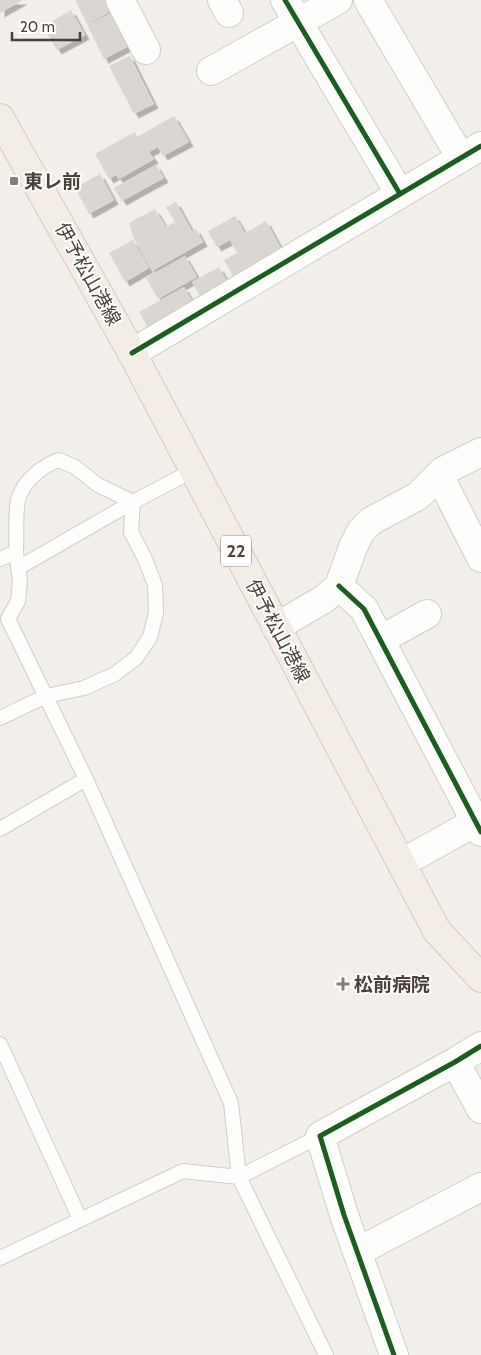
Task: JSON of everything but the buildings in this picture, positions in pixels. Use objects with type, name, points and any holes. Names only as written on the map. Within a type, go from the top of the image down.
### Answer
[{"type":"main road","name":"伊予松山港線","points":[[0,118],[132,353],[437,930],[481,978]]},
{"type":"street","points":[[120,0],[146,50]]},
{"type":"street","points":[[211,71],[292,11],[338,0]]},
{"type":"street","points":[[132,353],[471,152],[368,0]]},
{"type":"street","points":[[292,11],[400,194]]},
{"type":"street","points":[[276,627],[324,599],[339,586],[353,547],[361,531],[371,521],[418,496],[450,467],[481,452]]},
{"type":"street","points":[[439,475],[481,558]]},
{"type":"street","points":[[339,586],[364,609],[479,824],[402,863]]},
{"type":"street","points":[[380,640],[427,614]]},
{"type":"street","points":[[394,1355],[357,1252],[320,1136],[456,1062],[481,1046]]},
{"type":"street","points":[[456,1062],[481,1109]]},
{"type":"street","points":[[357,1252],[481,1187]]},
{"type":"lane","points":[[133,502],[98,484],[75,467],[59,460],[46,465],[26,484],[18,500],[16,552],[20,580],[18,600],[8,619],[86,779],[231,1103],[239,1177],[326,1355]]},
{"type":"lane","points":[[18,568],[133,502],[194,470]]},
{"type":"lane","points":[[0,718],[46,696],[84,688],[116,674],[136,658],[150,637],[156,613],[155,585],[145,559],[131,532],[133,502]]},
{"type":"lane","points":[[0,559],[16,552]]},
{"type":"lane","points":[[0,829],[86,779]]},
{"type":"lane","points":[[0,1044],[80,1220]]},
{"type":"lane","points":[[0,1258],[183,1171],[239,1177],[320,1136]]},
{"type":"cycle path","points":[[285,0],[400,194]]},
{"type":"cycle path","points":[[132,353],[481,146]]},
{"type":"cycle path","points":[[339,586],[364,609],[481,832]]},
{"type":"cycle path","points":[[394,1355],[344,1215],[320,1136],[481,1046]]},
{"type":"place","name":"東レ前","points":[[14,181]]},
{"type":"place","name":"松前病院","points":[[343,984]]}]
